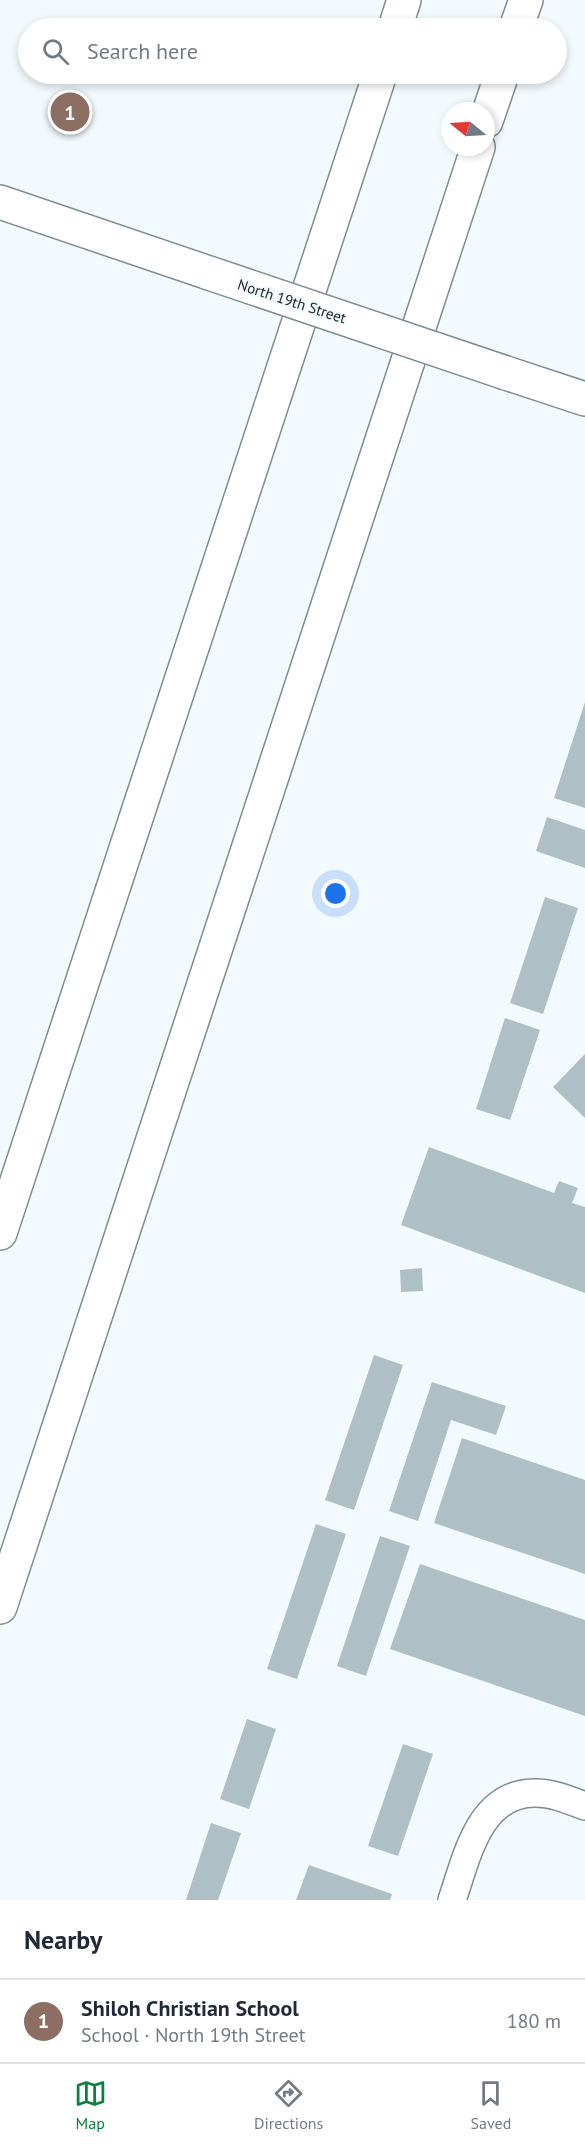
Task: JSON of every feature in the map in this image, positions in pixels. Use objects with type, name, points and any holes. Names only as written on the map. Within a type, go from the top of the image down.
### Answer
[{"type":"main road","points":[[398,18],[404,0]]},
{"type":"main road","points":[[520,18],[526,0]]},
{"type":"main road","points":[[0,1233],[377,84]]},
{"type":"main road","points":[[492,102],[499,84]]},
{"type":"main road","points":[[0,1607],[475,156]]},
{"type":"main road","name":"North 19th Street","points":[[0,202],[585,399]]},
{"type":"street","points":[[452,1900],[480,1824],[492,1810],[508,1798],[523,1793],[538,1793],[554,1795],[585,1806]]},
{"type":"building","points":[[585,702],[585,808],[554,798]]},
{"type":"building","points":[[547,817],[585,830],[585,868],[536,851]]},
{"type":"building","points":[[545,897],[578,908],[543,1014],[510,1003]]},
{"type":"building","points":[[505,1018],[540,1030],[510,1120],[476,1109]]},
{"type":"building","points":[[585,1054],[585,1118],[553,1087]]},
{"type":"building","points":[[429,1147],[554,1193],[559,1181],[578,1188],[572,1203],[585,1207],[585,1293],[401,1225]]},
{"type":"building","points":[[422,1268],[423,1291],[401,1292],[400,1270]]},
{"type":"building","points":[[374,1355],[403,1365],[354,1510],[325,1500]]},
{"type":"building","points":[[432,1382],[506,1406],[496,1435],[451,1420],[418,1521],[389,1511]]},
{"type":"building","points":[[462,1438],[585,1480],[585,1574],[434,1523]]},
{"type":"building","points":[[316,1524],[346,1534],[297,1679],[267,1669]]},
{"type":"building","points":[[380,1536],[410,1546],[366,1676],[337,1666]]},
{"type":"building","points":[[420,1564],[585,1620],[585,1716],[390,1649]]},
{"type":"building","points":[[247,1719],[276,1729],[249,1809],[220,1799]]},
{"type":"building","points":[[403,1744],[433,1754],[398,1856],[368,1846]]},
{"type":"building","points":[[211,1823],[241,1833],[218,1900],[186,1900]]},
{"type":"building","points":[[309,1865],[392,1894],[390,1900],[296,1900]]},
{"type":"place","name":"Shiloh Christian School","points":[[70,112]]}]
